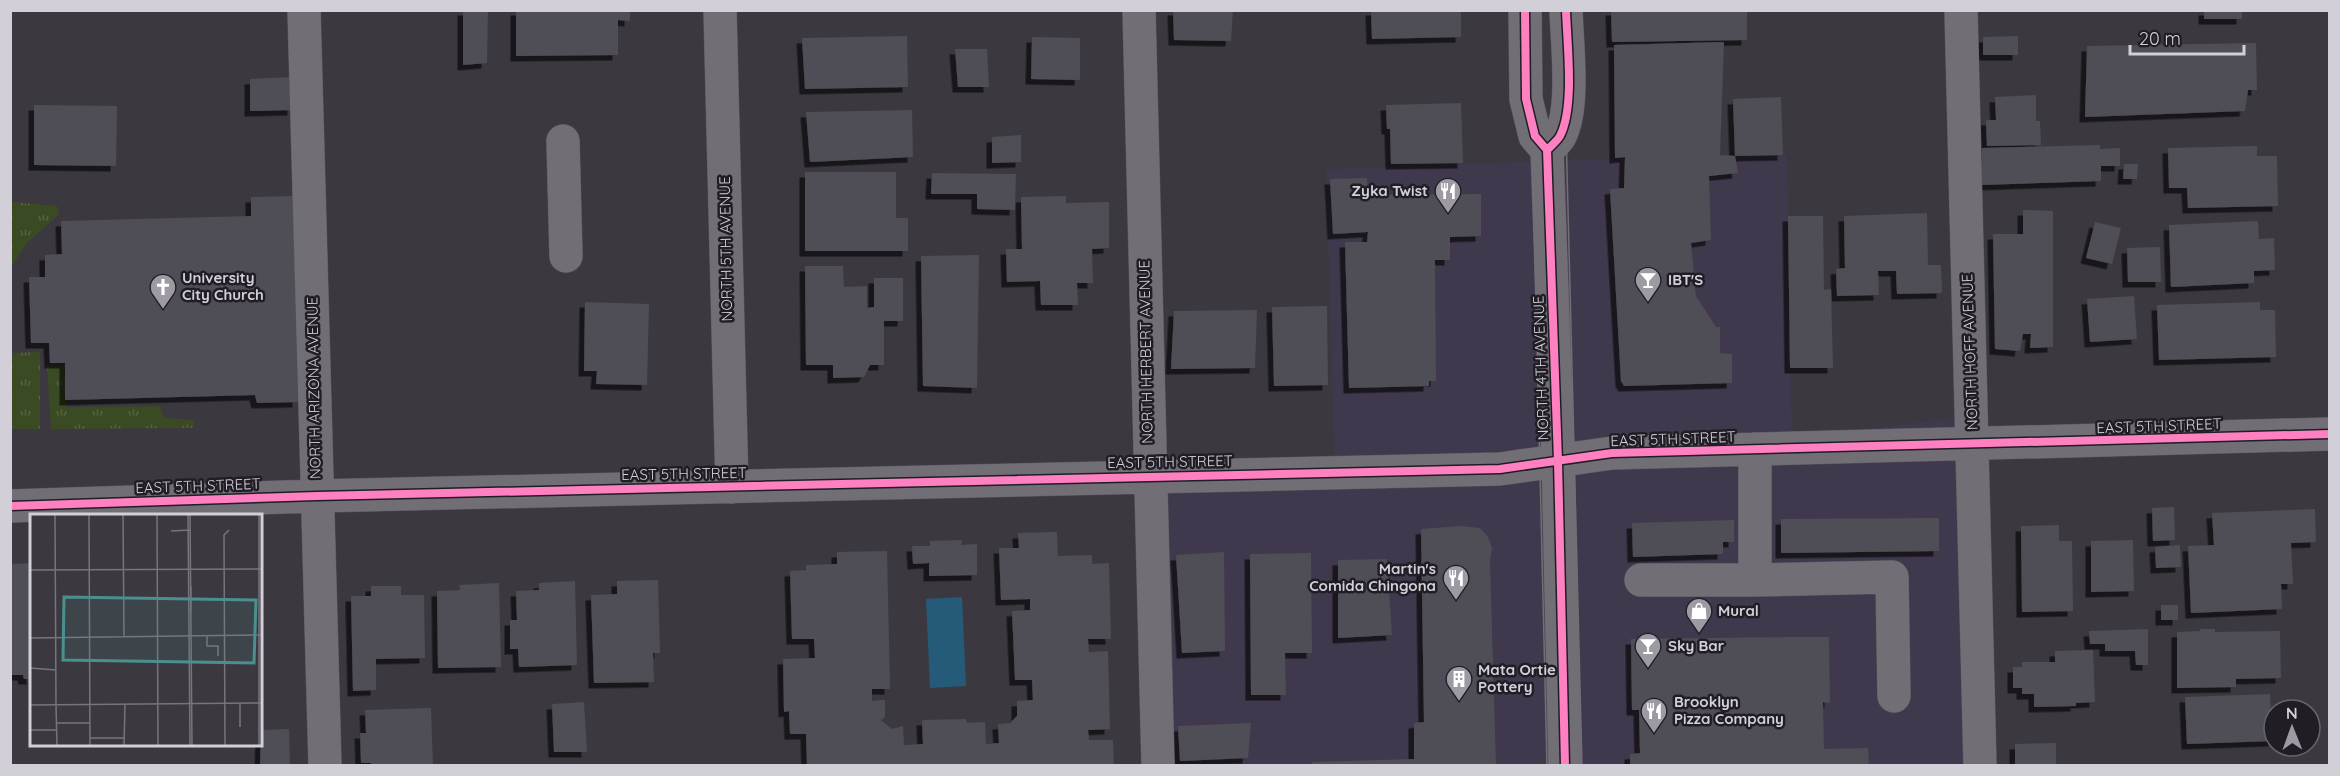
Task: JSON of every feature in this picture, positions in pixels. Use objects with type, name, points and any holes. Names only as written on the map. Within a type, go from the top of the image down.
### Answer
[{"type":"street","name":"NORTH ARIZONA AVENUE","points":[[304,10],[325,765]]},
{"type":"street","name":"NORTH 5TH AVENUE","points":[[720,10],[732,487]]},
{"type":"street","name":"NORTH HERBERT AVENUE","points":[[1138,10],[1158,765]]},
{"type":"street","name":"NORTH 4TH AVENUE","points":[[1525,10],[1526,99],[1535,136],[1547,150],[1558,461],[1565,765]]},
{"type":"street","points":[[1547,150],[1560,136],[1566,117],[1568,95],[1566,10]]},
{"type":"street","name":"NORTH HOFF AVENUE","points":[[1961,10],[1980,765]]},
{"type":"street","points":[[563,141],[566,256]]},
{"type":"street","name":"EAST 5TH STREET","points":[[10,506],[317,496],[1500,469],[1612,453],[2330,434]]},
{"type":"street","points":[[1755,449],[1755,580]]},
{"type":"street","points":[[1641,580],[1892,577],[1894,696]]},
{"type":"shaded area","points":[[1720,155],[1787,155],[1792,438],[1972,416],[1980,765],[1158,765],[1149,476],[1335,472],[1326,169]]},
{"type":"green space","points":[[11,202],[57,206],[59,214],[27,243],[11,267]]},
{"type":"green space","points":[[40,352],[40,429],[11,429],[11,353]]},
{"type":"green space","points":[[47,366],[65,366],[67,407],[160,406],[164,418],[194,420],[193,428],[51,429]]},
{"type":"water","points":[[962,597],[966,686],[930,688],[926,599]]},
{"type":"building","points":[[463,10],[488,10],[487,63],[463,65]]},
{"type":"building","points":[[516,10],[630,10],[630,21],[618,20],[618,55],[516,56]]},
{"type":"building","points":[[1173,10],[1233,10],[1231,41],[1174,40]]},
{"type":"building","points":[[1371,10],[1461,10],[1461,37],[1372,39]]},
{"type":"building","points":[[1611,10],[1747,10],[1747,40],[1612,42]]},
{"type":"building","points":[[2204,10],[2242,10],[2242,19],[2204,19]]},
{"type":"building","points":[[907,36],[908,87],[805,89],[802,38]]},
{"type":"building","points":[[2018,36],[2018,55],[1983,55],[1983,37]]},
{"type":"building","points":[[1032,37],[1080,38],[1080,80],[1031,79]]},
{"type":"building","points":[[1724,42],[1720,155],[1735,156],[1738,173],[1709,176],[1711,240],[1691,243],[1696,296],[1716,327],[1720,327],[1720,353],[1732,354],[1732,383],[1624,386],[1621,381],[1610,189],[1624,188],[1625,157],[1615,158],[1614,45]]},
{"type":"building","points":[[2256,43],[2257,90],[2248,90],[2245,111],[2085,117],[2087,46]]},
{"type":"building","points":[[955,49],[987,49],[989,87],[958,87]]},
{"type":"building","points":[[292,77],[293,110],[250,111],[250,79]]},
{"type":"building","points":[[2036,95],[2036,121],[2040,121],[2041,145],[1987,146],[1986,120],[1996,120],[1995,97]]},
{"type":"building","points":[[1781,97],[1783,155],[1735,156],[1733,99]]},
{"type":"building","points":[[1461,103],[1463,163],[1391,164],[1390,129],[1387,129],[1386,105]]},
{"type":"building","points":[[34,105],[117,106],[116,166],[34,165]]},
{"type":"building","points":[[912,110],[913,157],[810,162],[806,112]]},
{"type":"building","points":[[1021,135],[1021,162],[992,163],[992,137]]},
{"type":"building","points":[[2100,145],[2100,149],[2120,148],[2120,166],[2101,166],[2101,181],[1982,185],[1982,148]]},
{"type":"building","points":[[2257,146],[2257,156],[2277,156],[2278,206],[2188,208],[2187,188],[2169,188],[2168,148]]},
{"type":"building","points":[[2124,164],[2138,164],[2137,179],[2123,179]]},
{"type":"building","points":[[805,172],[896,172],[896,218],[908,218],[908,251],[805,251]]},
{"type":"building","points":[[932,173],[1016,174],[1015,210],[977,209],[977,194],[931,194]]},
{"type":"building","points":[[1367,178],[1368,195],[1481,194],[1481,236],[1450,237],[1450,260],[1435,260],[1436,381],[1429,381],[1429,386],[1349,388],[1345,242],[1367,242],[1368,232],[1333,234],[1330,179]]},
{"type":"building","name":"University City Church","points":[[293,196],[298,402],[257,403],[255,395],[65,400],[65,363],[50,363],[49,343],[31,343],[29,277],[45,277],[45,255],[62,254],[61,221],[251,216],[251,197]]},
{"type":"building","points":[[1066,196],[1066,203],[1109,202],[1109,248],[1092,249],[1093,283],[1077,283],[1078,305],[1041,305],[1040,281],[1007,282],[1006,249],[1022,249],[1021,197]]},
{"type":"building","points":[[2023,210],[2053,211],[2053,347],[2030,348],[2031,334],[2023,334],[2020,351],[1995,349],[1993,234],[2023,234]]},
{"type":"building","points":[[1927,213],[1928,265],[1941,265],[1942,293],[1897,294],[1896,271],[1878,271],[1879,295],[1837,296],[1836,269],[1845,268],[1844,216]]},
{"type":"building","points":[[1788,216],[1823,216],[1824,290],[1831,289],[1833,368],[1790,368]]},
{"type":"building","points":[[2258,221],[2259,239],[2274,238],[2275,270],[2254,271],[2254,283],[2171,287],[2169,225]]},
{"type":"building","points":[[2095,222],[2121,228],[2112,264],[2086,258]]},
{"type":"building","points":[[2160,247],[2161,282],[2128,282],[2127,248]]},
{"type":"building","points":[[979,255],[977,388],[923,386],[921,256]]},
{"type":"building","points":[[805,266],[843,266],[844,287],[867,286],[867,308],[874,307],[874,278],[903,278],[903,321],[884,321],[884,365],[870,365],[864,377],[833,378],[833,365],[806,365]]},
{"type":"building","points":[[2134,296],[2137,339],[2090,342],[2087,299]]},
{"type":"building","points":[[585,302],[649,304],[647,385],[596,384],[597,371],[584,371]]},
{"type":"building","points":[[2260,302],[2260,310],[2275,310],[2276,357],[2159,360],[2157,305]]},
{"type":"building","points":[[1327,306],[1328,385],[1274,386],[1272,307]]},
{"type":"building","points":[[1257,310],[1255,368],[1171,369],[1174,311]]},
{"type":"building","points":[[2174,507],[2175,540],[2153,541],[2152,508]]},
{"type":"building","points":[[2315,509],[2316,542],[2291,543],[2293,584],[2281,584],[2282,609],[2191,613],[2188,546],[2214,545],[2212,513]]},
{"type":"building","points":[[1939,518],[1939,551],[1781,553],[1781,519]]},
{"type":"building","points":[[1734,520],[1734,542],[1723,542],[1723,554],[1633,557],[1632,523]]},
{"type":"building","points":[[2059,525],[2059,541],[2072,541],[2073,611],[2022,612],[2021,526]]},
{"type":"building","points":[[1461,526],[1480,528],[1488,537],[1492,548],[1490,562],[1496,766],[1312,766],[1312,762],[1414,759],[1414,723],[1424,722],[1421,529]]},
{"type":"building","points":[[1057,532],[1058,556],[1092,555],[1092,564],[1109,563],[1111,639],[1088,639],[1089,652],[1108,651],[1110,729],[1088,730],[1089,740],[1113,740],[1114,766],[807,766],[806,734],[790,734],[789,711],[784,712],[783,659],[815,658],[814,639],[792,639],[790,571],[806,570],[806,565],[837,564],[837,552],[887,551],[890,689],[872,689],[872,701],[885,700],[885,717],[881,720],[892,729],[903,726],[904,745],[923,744],[922,720],[966,719],[967,723],[985,722],[986,744],[999,743],[998,724],[1010,723],[1017,716],[1017,701],[1033,700],[1032,680],[1015,680],[1012,611],[1030,610],[1030,599],[1001,600],[999,548],[1019,548],[1018,533]]},
{"type":"building","points":[[962,540],[961,545],[977,544],[977,575],[929,576],[929,563],[913,564],[912,546],[930,546],[930,541]]},
{"type":"building","points":[[2133,540],[2134,591],[2091,592],[2091,541]]},
{"type":"building","points":[[2180,545],[2181,567],[2156,568],[2155,547]]},
{"type":"building","points":[[1224,552],[1225,651],[1182,653],[1176,555]]},
{"type":"building","points":[[1311,553],[1312,653],[1285,653],[1286,695],[1251,695],[1250,554]]},
{"type":"building","points":[[1387,559],[1392,635],[1338,638],[1338,560]]},
{"type":"building","points":[[30,563],[30,679],[24,679],[23,675],[10,675],[10,564]]},
{"type":"building","points":[[658,580],[660,653],[653,653],[654,682],[594,683],[591,595],[617,594],[617,581]]},
{"type":"building","points":[[575,581],[577,665],[519,667],[518,649],[510,649],[510,620],[517,620],[516,591],[539,590],[539,583]]},
{"type":"building","points":[[499,583],[501,667],[438,668],[437,591],[460,590],[459,585]]},
{"type":"building","points":[[371,586],[401,586],[401,595],[424,595],[425,658],[376,659],[376,690],[353,691],[351,596],[371,596]]},
{"type":"building","points":[[2161,605],[2178,605],[2178,620],[2161,620]]},
{"type":"building","points":[[2148,629],[2148,665],[2136,665],[2135,651],[2105,651],[2105,644],[2090,644],[2089,631]]},
{"type":"building","points":[[2200,629],[2215,629],[2215,632],[2280,631],[2281,678],[2236,679],[2236,687],[2177,688],[2177,632],[2200,631]]},
{"type":"building","points":[[1829,637],[1830,703],[1823,702],[1824,749],[1868,748],[1869,766],[1630,766],[1630,754],[1640,753],[1639,710],[1632,710],[1631,639]]},
{"type":"building","points":[[2093,650],[2095,702],[2076,703],[2076,706],[2034,707],[2034,694],[2022,694],[2022,688],[2013,688],[2013,667],[2022,667],[2022,662],[2055,662],[2055,651]]},
{"type":"building","points":[[2270,694],[2270,698],[2262,698],[2262,741],[2187,744],[2185,697]]},
{"type":"building","points":[[584,702],[587,752],[554,752],[552,704]]},
{"type":"building","points":[[431,708],[433,766],[371,766],[371,763],[361,763],[360,733],[366,733],[365,710]]},
{"type":"building","points":[[1251,723],[1248,758],[1180,761],[1178,726]]},
{"type":"building","points":[[289,729],[290,766],[260,766],[262,730]]},
{"type":"building","points":[[2056,743],[2056,766],[2015,766],[2015,744]]},
{"type":"tram line","points":[[1529,10],[1547,766]]},
{"type":"tram line","points":[[1563,10],[1582,766]]},
{"type":"cycle path","points":[[1525,10],[1526,99],[1535,136],[1547,150],[1558,461],[1565,766]]},
{"type":"cycle path","points":[[1547,150],[1556,142],[1565,124],[1569,92],[1566,10]]},
{"type":"cycle path","points":[[10,506],[317,496],[1500,469],[1612,453],[2330,434]]},
{"type":"place","name":"Zyka Twist","points":[[1448,214]]},
{"type":"place","name":"IBT'S","points":[[1648,303]]},
{"type":"place","name":"University City Church","points":[[163,310]]},
{"type":"place","name":"Martin's Comida Chingona","points":[[1456,601]]},
{"type":"place","name":"Mural","points":[[1699,634]]},
{"type":"place","name":"Sky Bar","points":[[1648,669]]},
{"type":"place","name":"Mata Ortie Pottery","points":[[1459,702]]},
{"type":"place","name":"Brooklyn Pizza Company","points":[[1654,734]]}]
